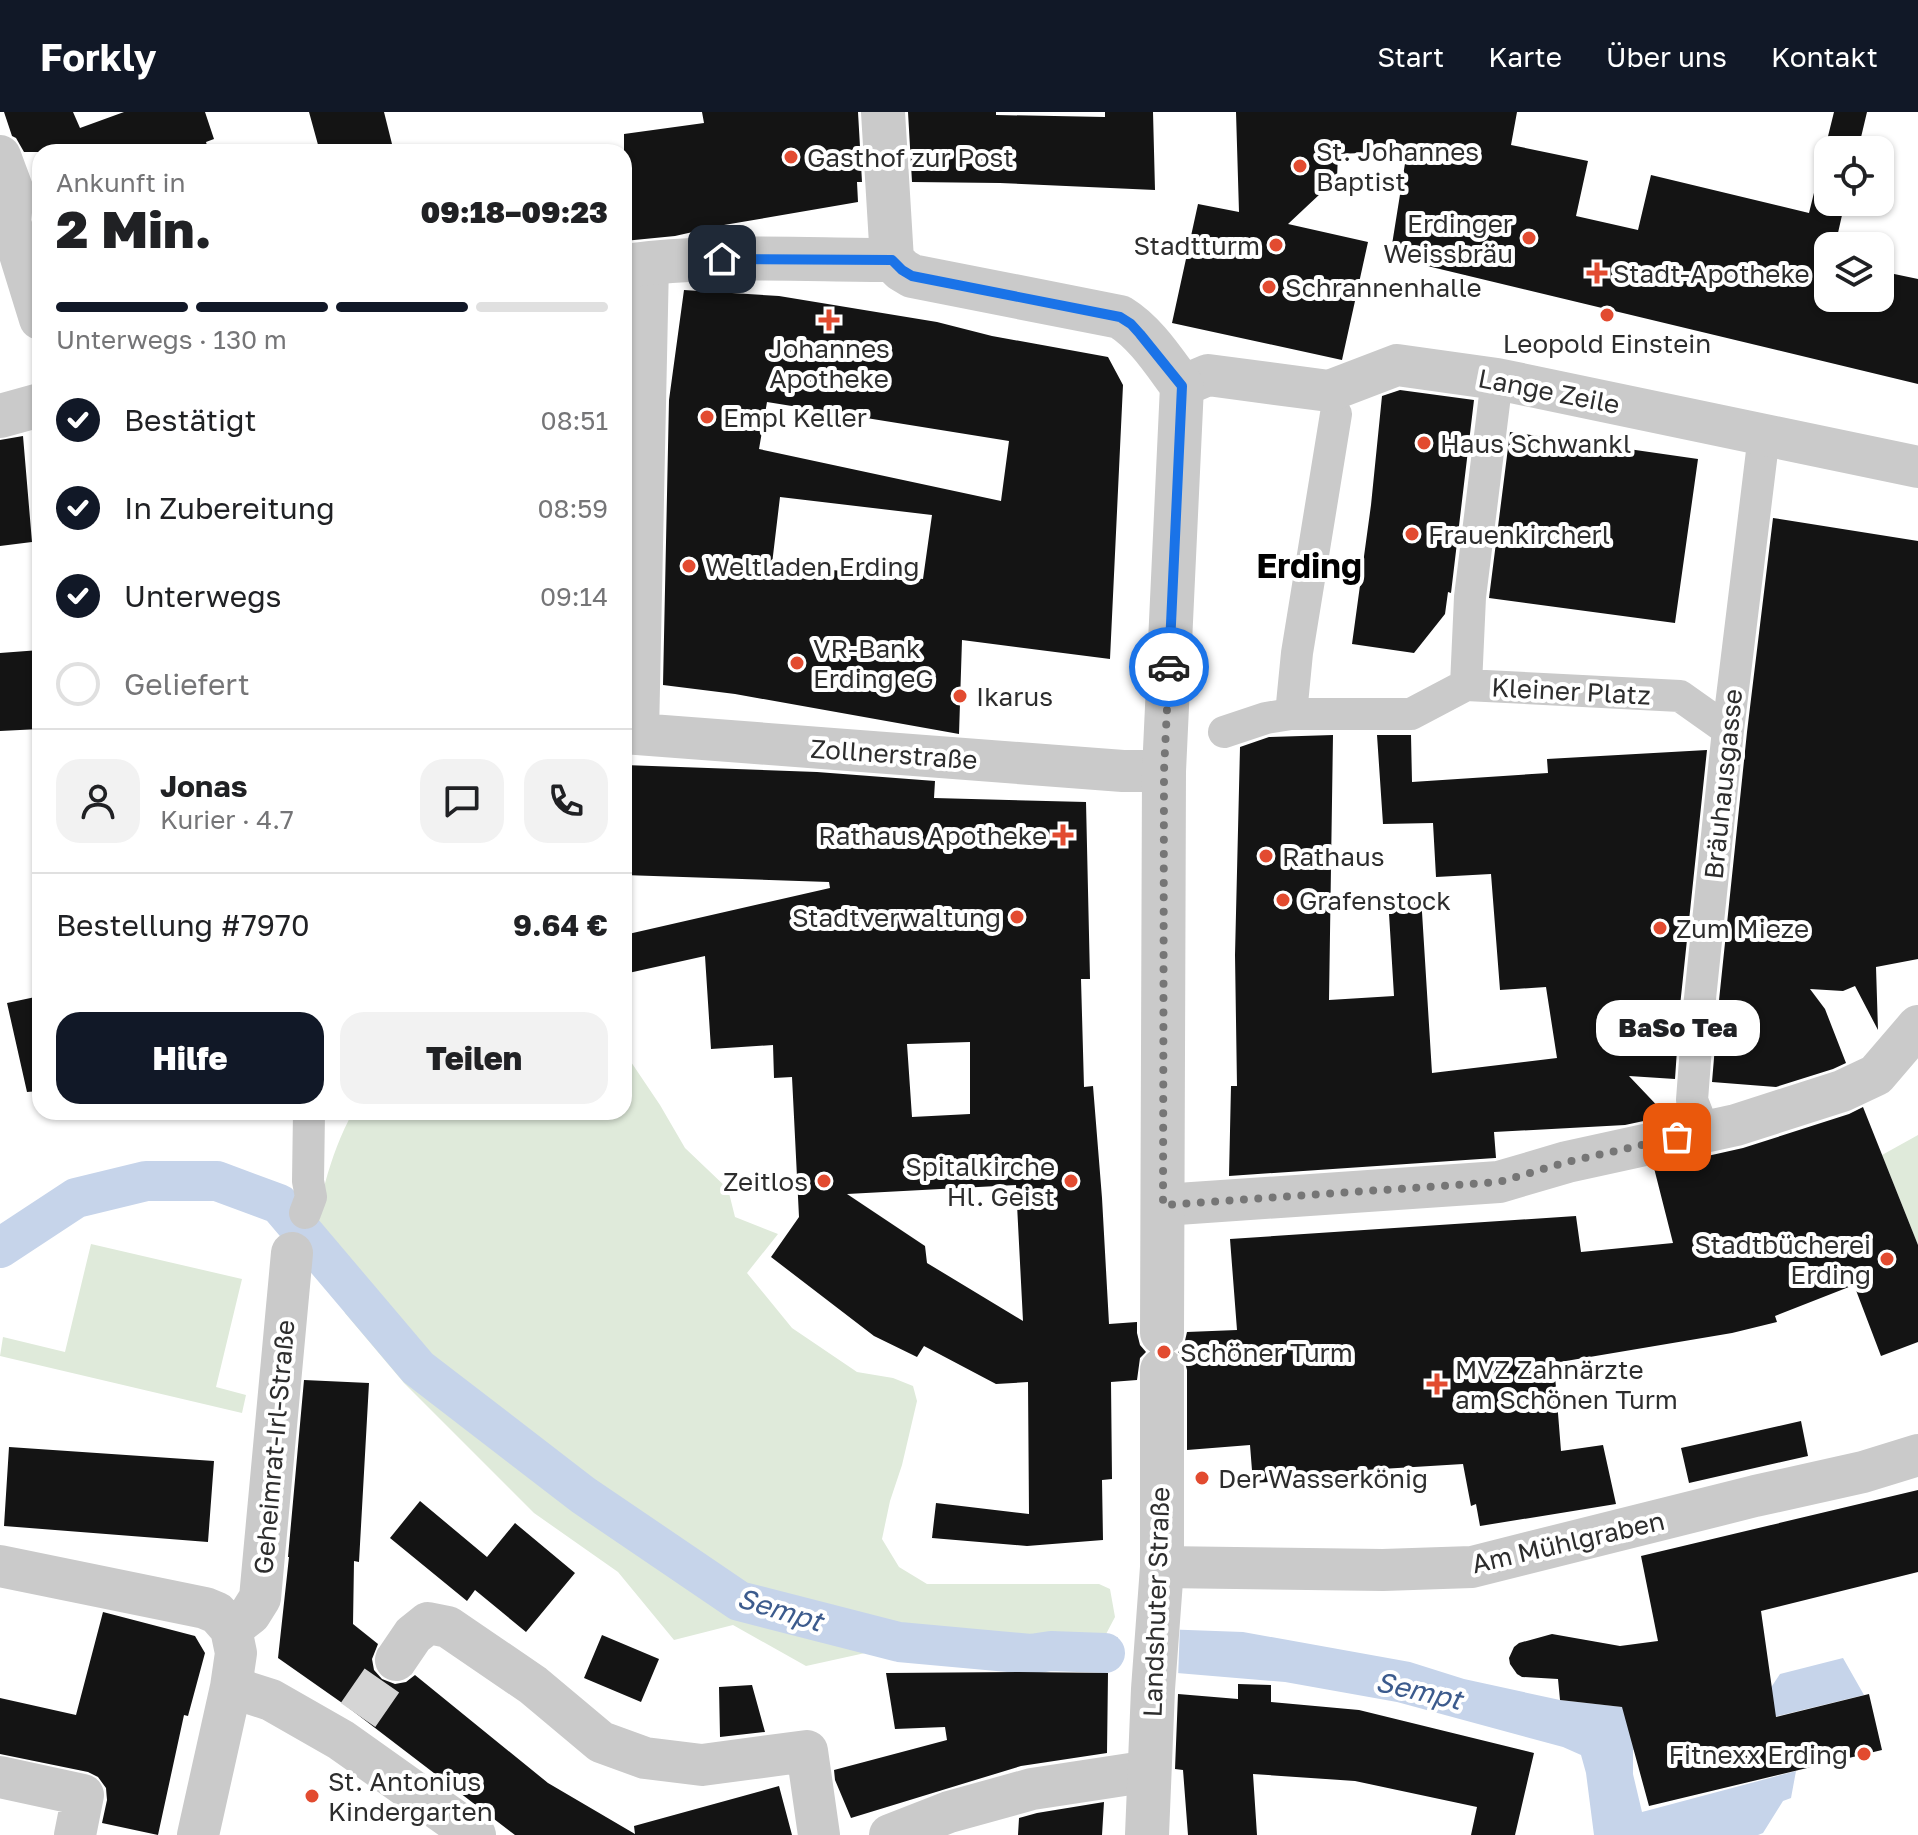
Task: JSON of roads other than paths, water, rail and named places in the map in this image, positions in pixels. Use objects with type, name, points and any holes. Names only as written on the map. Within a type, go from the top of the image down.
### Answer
[{"type":"street","points":[[883,112],[892,260],[902,270],[912,276],[1120,317],[1140,334],[1182,386]]},
{"type":"street","points":[[0,156],[13,191],[10,222],[32,293]]},
{"type":"street","points":[[632,640],[636,265],[722,259],[892,260]]},
{"type":"street","name":"Lange Zeile","points":[[1182,386],[1208,375],[1329,391],[1397,365],[1497,379],[1918,467]]},
{"type":"street","points":[[1466,685],[1470,597],[1497,379]]},
{"type":"street","name":"Landshuter Straße","points":[[1147,1835],[1160,1587],[1163,1205],[1151,758],[1182,386]]},
{"type":"street","points":[[0,416],[32,407]]},
{"type":"street","points":[[1224,732],[1266,718],[1291,714],[1297,653],[1336,414]]},
{"type":"street","name":"Bräuhausgasse","points":[[1704,1131],[1692,1100],[1699,1008],[1728,730],[1764,435]]},
{"type":"street","name":"Kleiner Platz","points":[[1291,714],[1411,714],[1466,685],[1680,696],[1728,730]]},
{"type":"street","name":"Zollnerstraße","points":[[632,734],[1151,758]]},
{"type":"street","points":[[1163,1205],[1499,1182],[1567,1162],[1736,1125],[1827,1096],[1876,1075],[1918,1026]]},
{"type":"street","points":[[308,1205],[309,1120]]},
{"type":"street","name":"Geheimrat-Irl-Straße","points":[[231,1629],[250,1614],[260,1598],[292,1253]]},
{"type":"street","name":"Am Mühlgraben","points":[[1160,1587],[1383,1570],[1472,1567],[1863,1472],[1918,1455]]},
{"type":"street","points":[[0,1566],[205,1608],[223,1618],[231,1629],[236,1653],[198,1835]]},
{"type":"street","points":[[396,1660],[413,1635],[428,1623],[448,1627],[533,1685],[601,1742],[645,1758],[702,1765],[807,1751],[819,1835]]},
{"type":"street","points":[[231,1687],[350,1727],[475,1835]]},
{"type":"street","points":[[890,1835],[949,1812],[1032,1789],[1150,1771]]},
{"type":"street","points":[[0,1777],[83,1795],[78,1834]]},
{"type":"water","points":[[1133,1628],[1243,1632],[1410,1662],[1464,1679],[1560,1700],[1623,1707],[1674,1740],[1633,1750],[1633,1774],[1642,1812],[1796,1771],[1791,1798],[1783,1801],[1763,1833],[1758,1835],[1594,1835],[1581,1755],[1563,1747],[1397,1702],[1285,1682],[1070,1664],[1051,1651],[1063,1645],[1111,1641]]},
{"type":"water","points":[[1843,1658],[1864,1695],[1729,1728],[1772,1686],[1780,1674]]},
{"type":"waterway","name":"Sempt","points":[[0,1248],[76,1198],[146,1181],[217,1181],[279,1204],[418,1368],[583,1495],[739,1601],[899,1642],[1031,1654],[1051,1651],[1105,1653]]},
{"type":"tunnel","points":[[358,1715],[396,1660]]},
{"type":"place","name":"Gasthof zur Post","points":[[791,157]]},
{"type":"place","name":"St. Johannes Baptist","points":[[1300,166]]},
{"type":"place","name":"Erdinger Weissbräu","points":[[1529,238]]},
{"type":"place","name":"Stadtturm","points":[[1276,245]]},
{"type":"place","name":"Stadt-Apotheke","points":[[1597,273]]},
{"type":"place","name":"Schrannenhalle","points":[[1269,287]]},
{"type":"place","name":"Leopold Einstein","points":[[1607,315]]},
{"type":"place","name":"Johannes Apotheke","points":[[829,320]]},
{"type":"place","name":"Empl Keller","points":[[707,417]]},
{"type":"place","name":"Haus Schwankl","points":[[1424,443]]},
{"type":"place","name":"Frauenkircherl","points":[[1412,534]]},
{"type":"place","name":"Weltladen Erding","points":[[689,566]]},
{"type":"place","name":"VR-Bank Erding eG","points":[[797,663]]},
{"type":"place","name":"Ikarus","points":[[960,696]]},
{"type":"place","name":"Rathaus Apotheke","points":[[1063,835]]},
{"type":"place","name":"Rathaus","points":[[1266,856]]},
{"type":"place","name":"Grafenstock","points":[[1283,900]]},
{"type":"place","name":"Stadtverwaltung","points":[[1017,917]]},
{"type":"place","name":"Zum Mieze","points":[[1660,928]]},
{"type":"place","name":"BaSo Tea","points":[[1677,1137]]},
{"type":"place","name":"Zeitlos","points":[[824,1181]]},
{"type":"place","name":"Spitalkirche Hl. Geist","points":[[1071,1181]]},
{"type":"place","name":"Stadtbücherei Erding","points":[[1887,1259]]},
{"type":"place","name":"Schöner Turm","points":[[1164,1352]]},
{"type":"place","name":"MVZ Zahnärzte am Schönen Turm","points":[[1437,1384]]},
{"type":"place","name":"Der Wasserkönig","points":[[1202,1478]]},
{"type":"place","name":"Fitnexx Erding","points":[[1864,1754]]},
{"type":"place","name":"St. Antonius Kindergarten","points":[[312,1796]]},
{"type":"district","name":"Erding","points":[[1309,565]]}]
